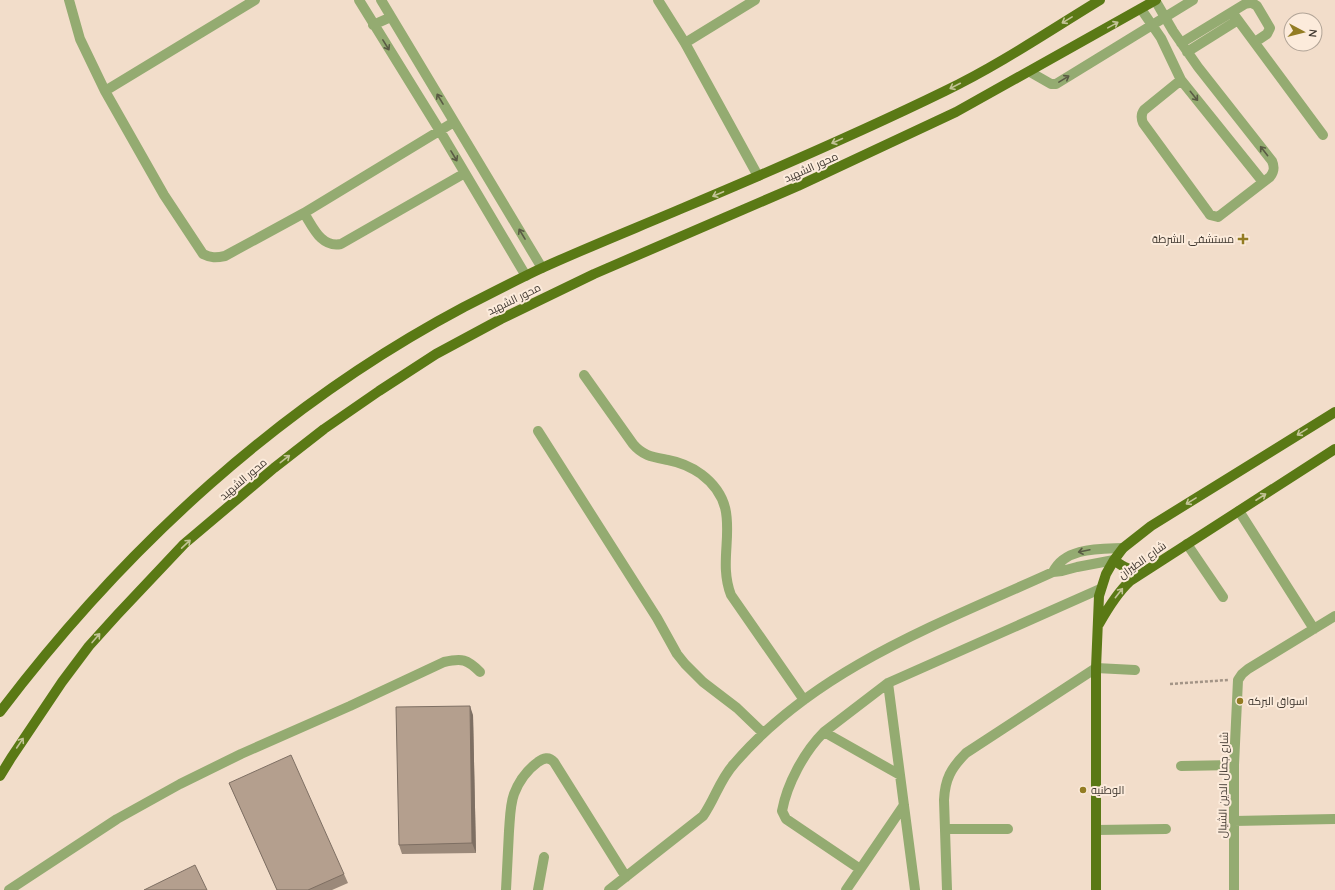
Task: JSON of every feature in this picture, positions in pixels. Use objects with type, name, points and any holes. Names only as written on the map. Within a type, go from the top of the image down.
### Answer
[{"type":"main road","name":"محور الشهيد","points":[[0,712],[46,653],[104,586],[187,505],[234,462],[291,418],[329,390],[395,347],[462,308],[542,268],[758,176],[945,91],[979,74],[1100,0]]},
{"type":"main road","name":"محور الشهيد","points":[[0,776],[62,682],[89,646],[184,544],[274,468],[336,420],[436,354],[501,319],[594,274],[798,186],[913,133],[956,112],[1030,72],[1156,0]]},
{"type":"main road","name":"شارع الطيران","points":[[1098,626],[1100,589],[1114,560],[1123,548],[1151,526],[1335,412]]},
{"type":"main road","name":"شارع الطيران","points":[[1098,626],[1110,604],[1130,581],[1335,449]]},
{"type":"main road","points":[[1114,560],[1127,569],[1145,571]]},
{"type":"main road","points":[[1096,890],[1096,668],[1098,626]]},
{"type":"street","points":[[70,0],[80,39],[105,91],[164,194],[203,254],[210,257],[218,258],[225,256],[304,213],[454,122]]},
{"type":"street","points":[[105,91],[255,0]]},
{"type":"street","points":[[359,0],[440,131],[526,276]]},
{"type":"street","points":[[381,0],[542,268]]},
{"type":"street","points":[[658,0],[685,43],[758,176]]},
{"type":"street","points":[[685,43],[754,0]]},
{"type":"street","points":[[1156,0],[1187,52],[1274,165],[1272,174],[1263,182],[1221,215],[1214,217],[1208,212],[1143,123],[1142,119],[1141,114],[1144,110],[1181,80]]},
{"type":"street","points":[[1030,72],[1051,84],[1056,84],[1193,0]]},
{"type":"street","points":[[1187,52],[1235,16],[1245,4],[1253,3],[1257,6],[1270,28],[1267,34],[1255,42]]},
{"type":"street","points":[[1141,9],[1152,25],[1181,80],[1263,182]]},
{"type":"street","points":[[1181,43],[1235,16]]},
{"type":"street","points":[[1235,16],[1323,135]]},
{"type":"street","points":[[374,25],[391,17]]},
{"type":"street","points":[[304,213],[319,237],[326,243],[334,245],[340,244],[465,173]]},
{"type":"street","points":[[584,375],[638,450],[649,456],[678,462],[688,467],[707,479],[718,492],[726,509],[725,570],[731,595],[804,700]]},
{"type":"street","points":[[538,431],[658,618],[677,654],[703,682],[738,708],[763,733]]},
{"type":"street","points":[[1239,511],[1314,629]]},
{"type":"street","points":[[1187,544],[1223,597]]},
{"type":"street","points":[[1052,572],[1059,563],[1070,555],[1078,552],[1093,549],[1123,548]]},
{"type":"street","points":[[609,890],[703,816],[733,764],[763,733],[804,700],[852,667],[905,639],[1052,572],[1114,560]]},
{"type":"street","points":[[860,869],[786,819],[782,811],[784,801],[808,750],[824,732],[888,682],[1100,589]]},
{"type":"street","points":[[1238,680],[1248,669],[1335,616]]},
{"type":"street","points":[[9,890],[117,819],[180,784],[241,754],[350,706],[444,662],[457,659],[470,662],[480,672]]},
{"type":"street","points":[[947,890],[945,786],[949,774],[956,762],[966,753],[1096,668],[1135,670]]},
{"type":"street","name":"شارع جمال الدين الشيال","points":[[1234,890],[1234,765],[1238,680]]},
{"type":"street","points":[[888,682],[915,890]]},
{"type":"street","points":[[824,732],[900,775]]},
{"type":"street","points":[[506,890],[510,815],[513,796],[528,770],[545,758],[554,762],[626,877]]},
{"type":"street","points":[[1181,766],[1234,765]]},
{"type":"street","points":[[846,890],[904,805]]},
{"type":"street","points":[[1234,822],[1335,819]]},
{"type":"street","points":[[945,829],[1008,829]]},
{"type":"street","points":[[1096,830],[1166,829]]},
{"type":"street","points":[[538,890],[544,857]]},
{"type":"path","points":[[1170,684],[1238,680]]},
{"type":"building","points":[[470,706],[472,843],[399,845],[396,707]]},
{"type":"building","points":[[291,755],[344,874],[308,890],[277,890],[229,783]]},
{"type":"building","points":[[195,865],[207,890],[144,890]]},
{"type":"place","name":"مستشفى الشرطة","points":[[1243,239]]},
{"type":"place","name":"اسواق البركه","points":[[1240,701]]},
{"type":"place","name":"الوطنيه","points":[[1083,790]]}]
